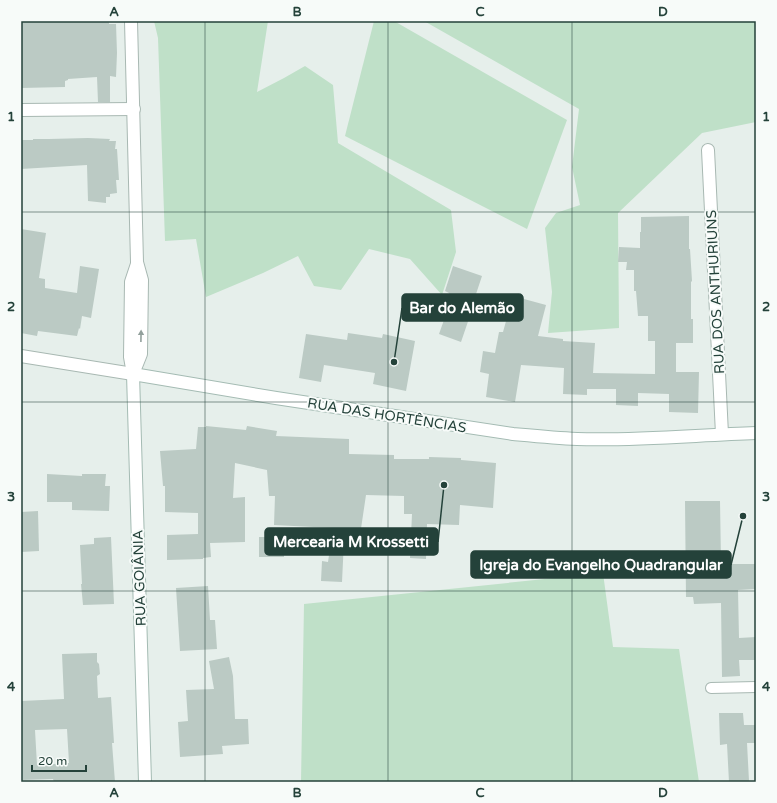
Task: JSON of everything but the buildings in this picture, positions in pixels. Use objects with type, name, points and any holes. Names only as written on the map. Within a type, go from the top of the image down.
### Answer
[{"type":"street","name":"RUA GOIÂNIA","points":[[131,21],[137,262],[142,280],[141,354],[134,374],[145,782]]},
{"type":"street","points":[[21,110],[134,109]]},
{"type":"street","name":"RUA DOS ANTHURIUNS","points":[[708,150],[722,434]]},
{"type":"street","name":"RUA DAS HORTÊNCIAS","points":[[21,356],[276,398],[545,438],[621,439],[756,433]]},
{"type":"lane","points":[[711,688],[756,687]]},
{"type":"green space","points":[[154,21],[268,21],[257,92],[305,66],[333,85],[338,143],[451,210],[456,252],[442,295],[410,259],[369,249],[341,290],[314,286],[298,256],[263,273],[206,297],[196,239],[165,241],[158,38]]},
{"type":"green space","points":[[374,21],[394,21],[567,120],[527,229],[345,136]]},
{"type":"green space","points":[[424,21],[756,21],[756,122],[702,133],[618,213],[619,328],[548,333],[552,292],[545,228],[556,213],[580,205],[572,167],[579,109]]},
{"type":"green space","points":[[603,573],[613,647],[679,649],[699,782],[301,782],[304,604]]},
{"type":"place","name":"Bar do Alemão","points":[[394,362]]},
{"type":"place","name":"Mercearia M Krossetti","points":[[444,485]]},
{"type":"place","name":"Igreja do Evangelho Quadrangular","points":[[743,516]]}]
